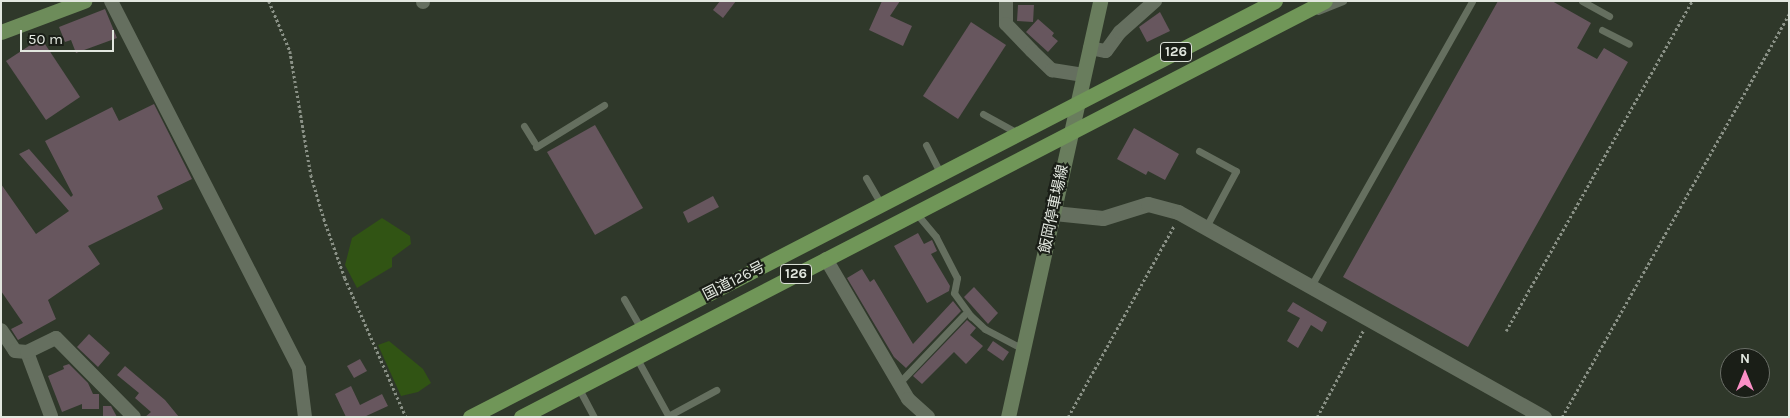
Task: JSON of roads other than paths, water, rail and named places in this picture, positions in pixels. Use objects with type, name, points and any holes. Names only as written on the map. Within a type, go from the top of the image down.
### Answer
[{"type":"highway","name":"126","points":[[1078,103],[1275,1]]},
{"type":"highway","name":"126","points":[[1072,132],[1324,1]]},
{"type":"highway","name":"国道126号","points":[[470,417],[1078,103]]},
{"type":"highway","name":"国道126号","points":[[521,417],[1072,132]]},
{"type":"main road","points":[[1,32],[84,1]]},
{"type":"main road","name":"飯岡停車場線","points":[[1008,417],[1100,1]]},
{"type":"street","points":[[111,1],[298,369],[305,417]]},
{"type":"street","points":[[1006,1],[1006,24],[1039,58],[1052,70],[1084,75]]},
{"type":"street","points":[[1090,48],[1106,51],[1120,32],[1155,1]]},
{"type":"street","points":[[1054,213],[1103,218],[1148,204],[1181,214],[1544,417]]},
{"type":"street","points":[[826,258],[860,325],[900,383],[908,399],[928,417]]},
{"type":"street","points":[[1,330],[15,351],[27,352],[56,338],[134,417]]},
{"type":"street","points":[[27,352],[50,416]]},
{"type":"lane","points":[[1290,19],[1343,1]]},
{"type":"lane","points":[[1311,286],[1472,1]]},
{"type":"lane","points":[[1582,1],[1609,16]]},
{"type":"lane","points":[[1602,30],[1628,44]]},
{"type":"lane","points":[[524,126],[535,145],[604,105]]},
{"type":"lane","points":[[983,114],[1018,134]]},
{"type":"lane","points":[[926,145],[941,174]]},
{"type":"lane","points":[[1199,151],[1236,171],[1206,227]]},
{"type":"lane","points":[[866,178],[882,205]]},
{"type":"lane","points":[[915,212],[936,237],[957,278],[954,294],[971,316],[985,329],[1023,349]]},
{"type":"lane","points":[[624,299],[641,329]]},
{"type":"lane","points":[[900,383],[964,315]]},
{"type":"lane","points":[[636,357],[668,416],[716,390]]},
{"type":"lane","points":[[578,387],[594,417]]}]
